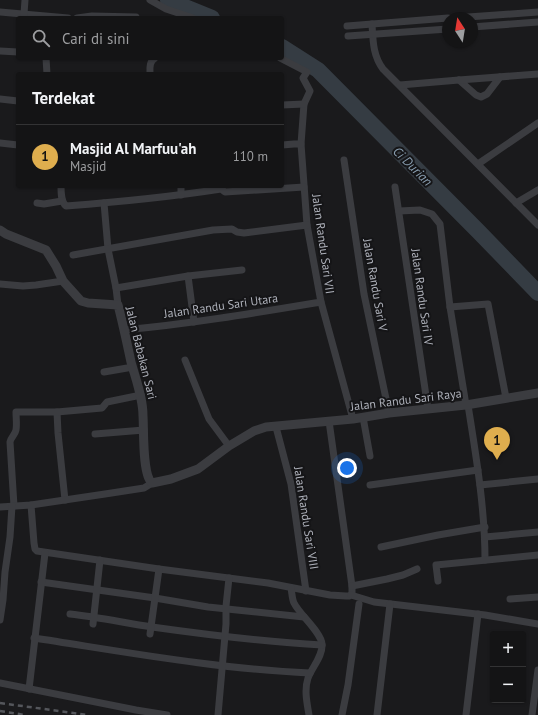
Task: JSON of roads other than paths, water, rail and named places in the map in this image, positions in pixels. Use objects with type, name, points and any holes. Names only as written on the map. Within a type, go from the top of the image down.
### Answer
[{"type":"street","points":[[24,14],[25,0]]},
{"type":"street","points":[[150,0],[166,10],[186,16]]},
{"type":"street","points":[[166,10],[166,16]]},
{"type":"street","points":[[0,12],[39,16]]},
{"type":"street","points":[[478,16],[538,12]]},
{"type":"street","points":[[347,26],[442,18]]},
{"type":"street","points":[[478,27],[538,22]]},
{"type":"street","points":[[372,24],[372,34],[378,63],[538,225]]},
{"type":"street","points":[[348,36],[442,29]]},
{"type":"street","points":[[0,51],[16,52]]},
{"type":"street","points":[[46,60],[48,72]]},
{"type":"street","points":[[150,72],[152,60]]},
{"type":"street","name":"Jalan Randu Sari VII","points":[[284,60],[307,72],[303,78],[310,91],[304,104],[301,144],[307,225],[320,302],[352,419]]},
{"type":"street","points":[[400,85],[538,74]]},
{"type":"street","points":[[460,80],[476,95],[481,97],[487,94],[500,77]]},
{"type":"street","points":[[0,98],[16,101]]},
{"type":"street","points":[[284,105],[304,104]]},
{"type":"street","points":[[478,164],[538,123]]},
{"type":"street","points":[[0,144],[16,145]]},
{"type":"street","points":[[284,145],[301,144]]},
{"type":"street","name":"Jalan Randu Sari V","points":[[344,160],[364,294],[389,413]]},
{"type":"street","points":[[60,188],[62,201],[66,206],[181,195],[221,189],[225,192],[304,187]]},
{"type":"street","name":"Jalan Randu Sari IV","points":[[395,187],[428,409]]},
{"type":"street","points":[[181,188],[181,195]]},
{"type":"street","points":[[516,204],[538,190]]},
{"type":"street","points":[[37,203],[44,204],[62,201]]},
{"type":"street","points":[[104,203],[108,249],[118,304]]},
{"type":"street","points":[[399,211],[420,210],[432,214],[440,224],[450,307],[478,470],[485,527],[485,560]]},
{"type":"street","points":[[72,255],[213,230],[232,229],[237,232],[244,233],[307,225]]},
{"type":"street","name":"Jalan Babakan Sari","points":[[0,230],[6,234],[46,250],[56,266],[63,282],[81,301],[88,303],[118,304],[141,395],[145,464],[147,476],[149,481],[152,483]]},
{"type":"street","points":[[116,288],[188,276],[242,270]]},
{"type":"street","points":[[188,276],[194,322]]},
{"type":"street","points":[[0,284],[23,286],[63,282]]},
{"type":"street","name":"Jalan Randu Sari Utara","points":[[124,330],[151,328],[215,319],[320,302]]},
{"type":"street","points":[[450,307],[488,304],[506,398]]},
{"type":"street","points":[[185,360],[209,419],[229,446]]},
{"type":"street","points":[[104,372],[133,367]]},
{"type":"street","name":"Jalan Randu Sari Raya","points":[[152,483],[171,479],[198,469],[229,446],[254,431],[266,427],[352,419],[389,413],[467,405],[538,393]]},
{"type":"street","points":[[0,620],[13,506],[10,438],[16,430],[16,412],[57,412],[102,408],[107,402],[141,395]]},
{"type":"street","points":[[57,412],[65,500]]},
{"type":"street","points":[[363,417],[370,456]]},
{"type":"street","points":[[329,421],[352,586],[351,595]]},
{"type":"street","name":"Jalan Randu Sari VIII","points":[[276,426],[291,484],[306,590]]},
{"type":"street","points":[[95,434],[144,430]]},
{"type":"street","points":[[370,485],[478,470]]},
{"type":"street","points":[[480,485],[538,479]]},
{"type":"street","points":[[0,508],[144,488],[152,483]]},
{"type":"street","points":[[31,504],[35,549],[45,553],[268,583],[330,595],[351,595],[374,602],[478,614],[538,624]]},
{"type":"street","points":[[381,547],[485,527]]},
{"type":"street","points":[[485,537],[538,532]]},
{"type":"street","points":[[27,688],[45,553]]},
{"type":"street","points":[[438,581],[436,565],[538,555]]},
{"type":"street","points":[[93,620],[100,560]]},
{"type":"street","points":[[151,630],[159,569]]},
{"type":"street","points":[[352,586],[403,575],[417,569]]},
{"type":"street","points":[[218,715],[229,578]]},
{"type":"street","points":[[41,582],[208,607],[304,617]]},
{"type":"street","points":[[291,588],[294,602],[304,617],[319,634],[322,645],[322,652],[310,672],[306,688],[308,715]]},
{"type":"street","points":[[510,599],[538,597]]},
{"type":"street","points":[[342,715],[360,604]]},
{"type":"street","points":[[377,715],[390,604]]},
{"type":"street","points":[[70,614],[93,620],[151,630],[225,636],[277,643],[322,645]]},
{"type":"street","points":[[466,715],[478,614]]},
{"type":"street","points":[[34,638],[173,659],[280,671],[310,672]]},
{"type":"street","points":[[532,715],[538,670]]},
{"type":"street","points":[[0,683],[167,715]]},
{"type":"waterway","name":"Ci Durian","points":[[168,0],[207,16]]},
{"type":"waterway","name":"Ci Durian","points":[[284,48],[318,70],[538,293]]},
{"type":"railway","points":[[0,703],[88,715]]},
{"type":"railway","points":[[0,711],[25,715]]},
{"type":"place","name":"Masjid Al Marfuu'ah","points":[[497,460]]}]
